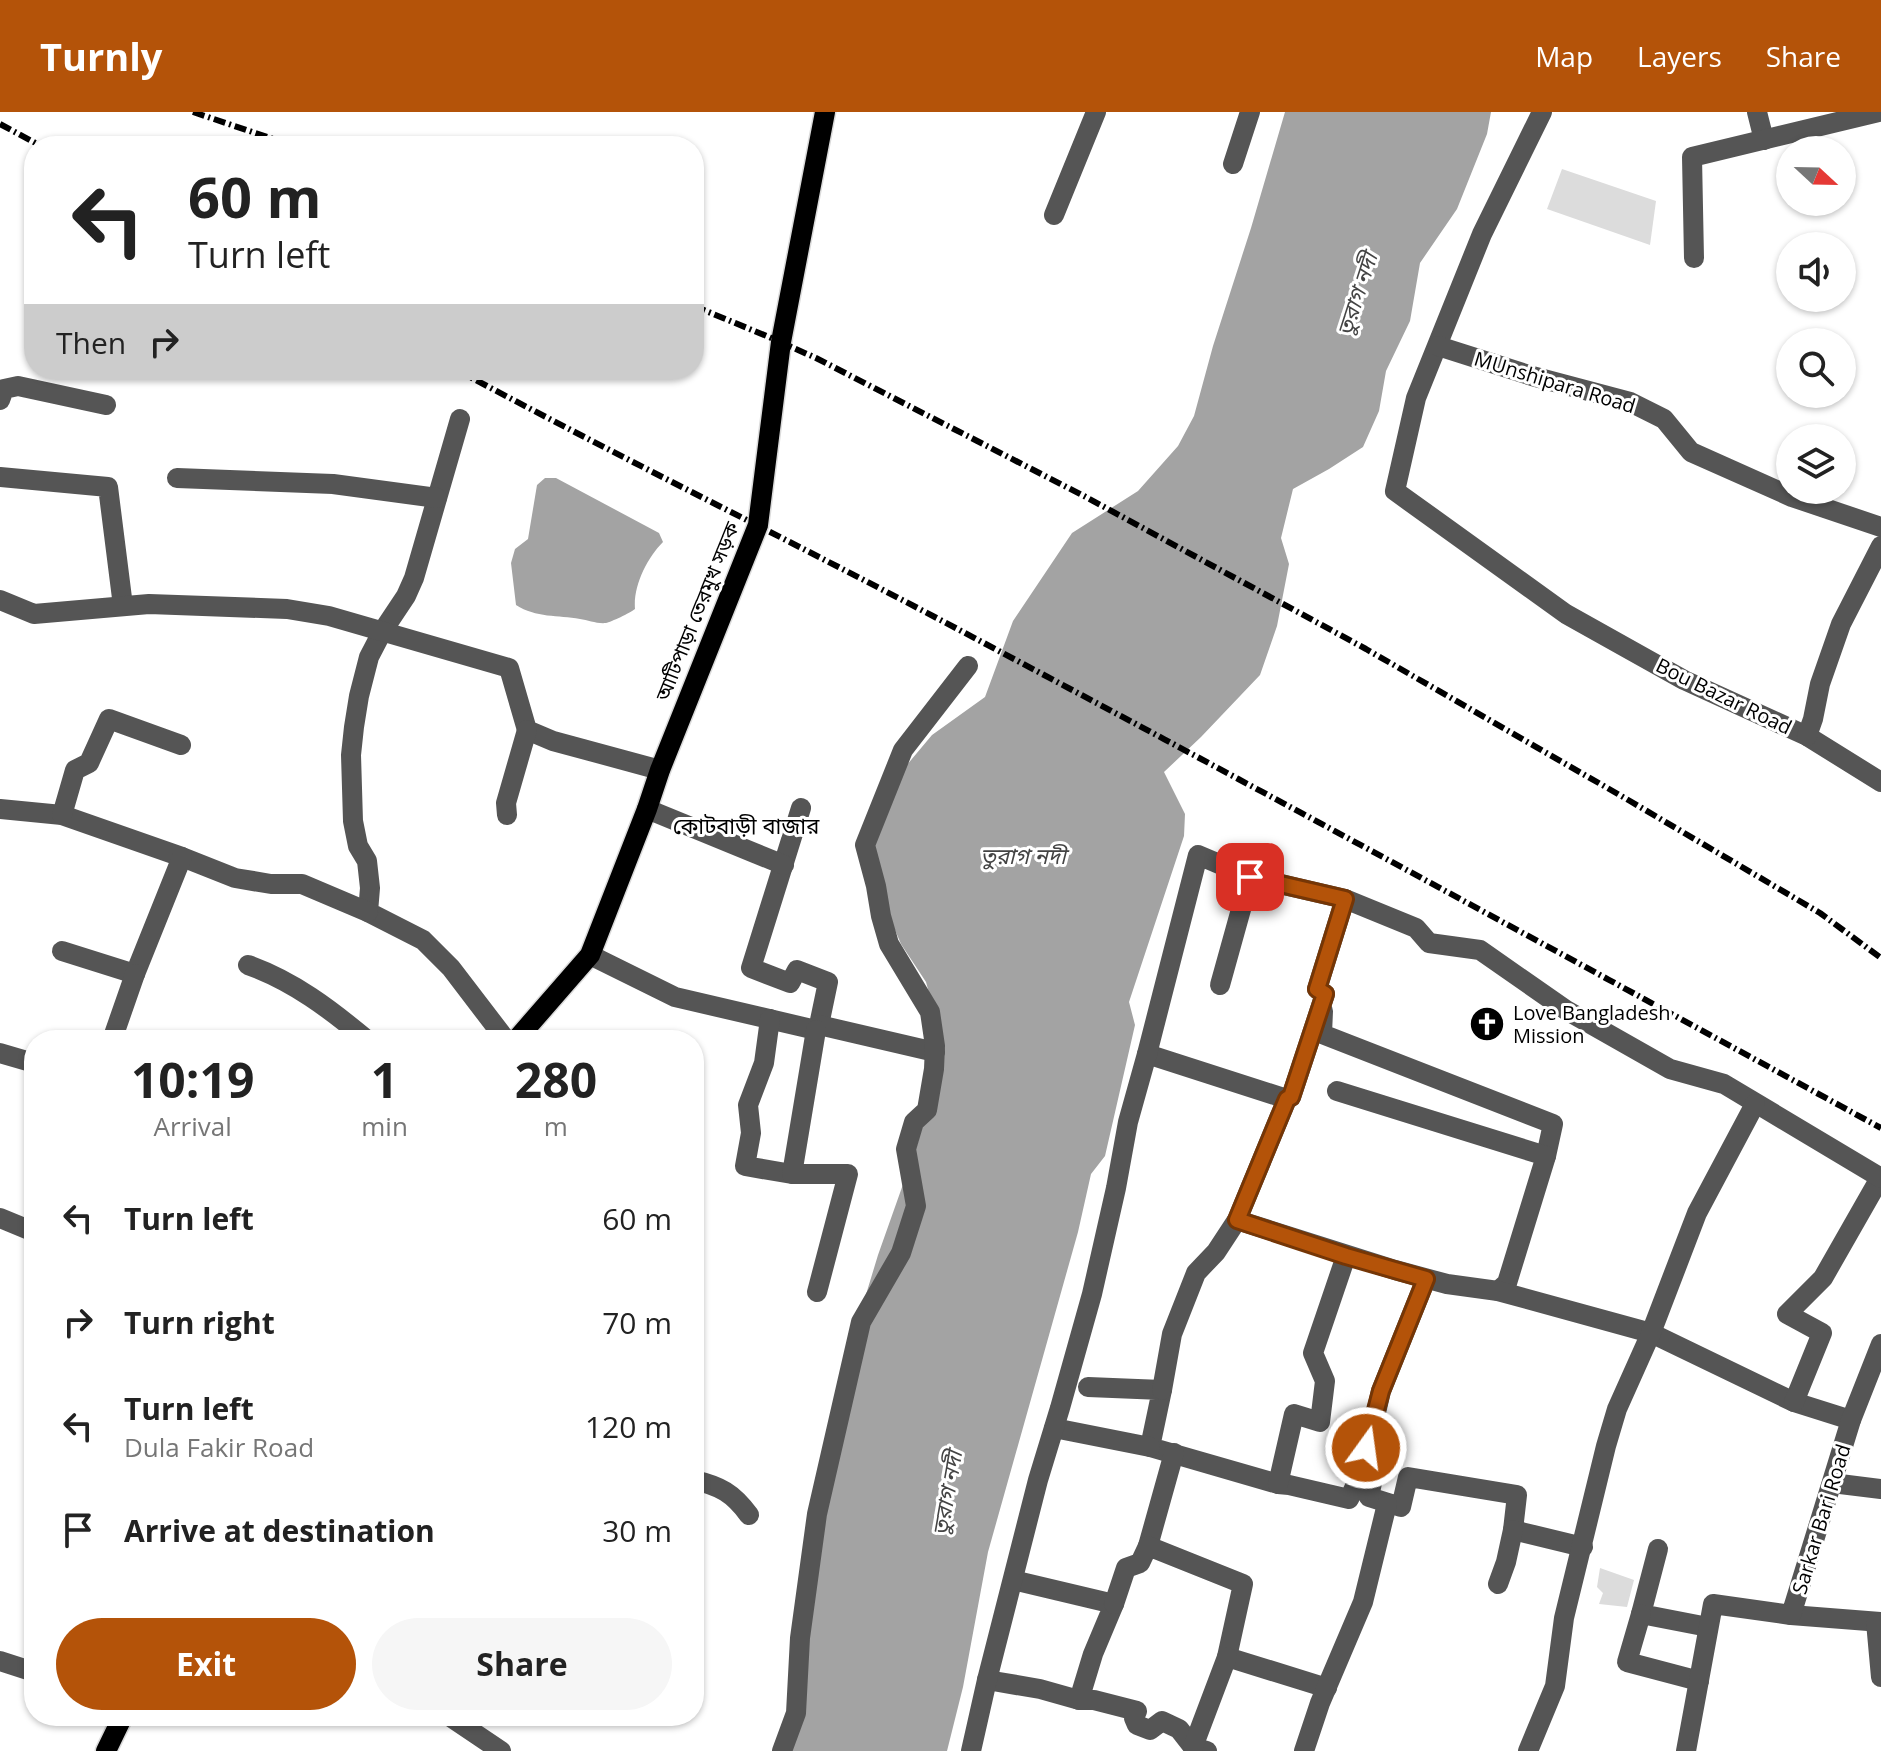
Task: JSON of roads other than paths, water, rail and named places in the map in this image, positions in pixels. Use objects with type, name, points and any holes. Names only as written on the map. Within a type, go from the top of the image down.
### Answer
[{"type":"main road","name":"আটিপাড়া তেরমুখ সড়ক","points":[[525,1030],[590,955],[758,525],[781,342],[825,112]]},
{"type":"main road","points":[[106,1751],[118,1726]]},
{"type":"street","points":[[1054,215],[1096,112]]},
{"type":"street","points":[[1233,164],[1250,112]]},
{"type":"street","points":[[1438,346],[1482,234],[1542,112]]},
{"type":"street","points":[[1757,112],[1764,140]]},
{"type":"street","points":[[1694,258],[1692,157],[1879,112]]},
{"type":"street","name":"MUnshipara Road","points":[[1438,346],[1532,376],[1630,402],[1664,419],[1691,452],[1792,497],[1881,527]]},
{"type":"street","name":"Bou Bazar Road","points":[[1438,346],[1416,398],[1395,491],[1566,614],[1684,680],[1807,736],[1881,782]]},
{"type":"street","points":[[1,392],[18,386],[106,405]]},
{"type":"street","points":[[368,912],[370,888],[367,861],[358,846],[353,821],[351,755],[359,696],[369,657],[414,578],[460,419]]},
{"type":"street","points":[[0,477],[108,487],[123,606]]},
{"type":"street","points":[[177,478],[333,484],[437,498]]},
{"type":"street","points":[[1807,736],[1820,684],[1841,624],[1879,554]]},
{"type":"street","points":[[0,600],[34,614],[149,604],[287,609],[329,616],[509,668],[527,730],[506,803],[507,815]]},
{"type":"street","points":[[782,1751],[796,1713],[800,1638],[817,1514],[861,1322],[901,1253],[916,1206],[906,1149],[914,1122],[927,1110],[934,1069],[930,1012],[889,944],[865,845],[903,750],[968,666]]},
{"type":"street","points":[[62,815],[75,770],[89,763],[109,719],[181,745]]},
{"type":"street","points":[[527,730],[553,741],[660,770]]},
{"type":"street","points":[[792,1174],[828,982],[797,970],[790,983],[751,968],[801,808]]},
{"type":"street","points":[[0,809],[62,815],[235,878],[271,884],[302,884],[368,912],[423,940],[451,968],[498,1030]]},
{"type":"street","points":[[647,809],[784,865]]},
{"type":"street","points":[[971,1751],[1038,1480],[1092,1294],[1128,1122],[1198,855],[1250,877],[1345,899],[1416,928],[1429,943],[1480,950],[1566,1010],[1670,1069],[1724,1084],[1880,1178],[1823,1278],[1787,1314],[1822,1333],[1794,1402]]},
{"type":"street","points":[[115,1030],[182,857]]},
{"type":"street","points":[[1220,985],[1250,877]]},
{"type":"street","points":[[1325,994],[1317,989],[1345,899]]},
{"type":"street","points":[[62,951],[135,974]]},
{"type":"street","points":[[590,955],[675,997],[935,1052]]},
{"type":"street","points":[[248,965],[271,973],[309,995],[354,1030]]},
{"type":"street","points":[[1150,1447],[1172,1334],[1196,1273],[1216,1252],[1237,1220],[1287,1099],[1291,1097],[1325,994]]},
{"type":"street","points":[[1325,994],[1322,1034],[1553,1124],[1507,1283],[1498,1291]]},
{"type":"street","points":[[770,1019],[764,1063],[748,1105],[751,1133],[745,1166],[792,1174],[848,1174],[817,1292]]},
{"type":"street","points":[[0,1053],[24,1060]]},
{"type":"street","points":[[1147,1054],[1287,1099]]},
{"type":"street","points":[[1337,1091],[1546,1156]]},
{"type":"street","points":[[1528,1751],[1555,1686],[1564,1618],[1617,1409],[1651,1333],[1697,1213],[1755,1104]]},
{"type":"street","points":[[0,1218],[24,1228]]},
{"type":"street","points":[[1237,1220],[1426,1279],[1498,1291],[1651,1333],[1794,1402],[1851,1420]]},
{"type":"street","points":[[1278,1484],[1294,1414],[1320,1422],[1325,1381],[1313,1353],[1346,1256]]},
{"type":"street","points":[[1054,1428],[1150,1447],[1278,1484],[1349,1499],[1362,1473],[1381,1391],[1426,1279]]},
{"type":"street","name":"Sarkar Bari Road","points":[[1708,1627],[1713,1604],[1791,1615],[1851,1420],[1880,1350]]},
{"type":"street","points":[[1088,1387],[1162,1390]]},
{"type":"street","points":[[1079,1700],[1126,1568],[1140,1563],[1148,1546],[1174,1453]]},
{"type":"street","points":[[1358,1480],[1372,1483],[1369,1497],[1401,1507],[1408,1477],[1517,1495],[1513,1530],[1498,1584]]},
{"type":"street","points":[[704,1483],[720,1487],[749,1515]]},
{"type":"street","points":[[1832,1483],[1881,1489]]},
{"type":"street","points":[[1304,1751],[1320,1703],[1363,1602],[1387,1504]]},
{"type":"street","points":[[1513,1530],[1583,1547]]},
{"type":"street","points":[[987,1680],[1137,1711],[1134,1718],[1137,1725],[1150,1730],[1162,1721],[1179,1729],[1202,1750],[1243,1584],[1148,1546]]},
{"type":"street","points":[[1658,1549],[1627,1662],[1699,1681]]},
{"type":"street","points":[[1013,1580],[1114,1604]]},
{"type":"street","points":[[1641,1614],[1708,1627],[1686,1751]]},
{"type":"street","points":[[1791,1615],[1878,1622],[1881,1677]]},
{"type":"street","points":[[1227,1657],[1327,1688]]},
{"type":"street","points":[[0,1661],[24,1669]]},
{"type":"street","points":[[464,1726],[501,1751]]},
{"type":"water","name":"তুরাগ নদী","points":[[1285,112],[1491,112],[1487,134],[1457,209],[1420,263],[1410,321],[1386,371],[1379,411],[1363,447],[1293,489],[1281,538],[1289,564],[1277,626],[1260,675],[1164,772],[1185,814],[1184,836],[1129,1002],[1135,1025],[1105,1156],[1091,1174],[1078,1232],[988,1552],[963,1687],[947,1751],[781,1751],[840,1380],[878,1255],[918,1142],[938,1025],[926,982],[901,944],[866,862],[870,809],[932,735],[985,697],[1013,621],[1072,533],[1138,491],[1178,446],[1194,416]]},
{"type":"water","points":[[545,478],[556,478],[659,533],[663,542],[642,573],[633,611],[603,623],[539,614],[516,605],[511,563],[515,549],[528,539],[537,485]]},
{"type":"railway","points":[[193,112],[264,136]]},
{"type":"railway","points":[[0,124],[24,137]]},
{"type":"railway","points":[[704,310],[816,358],[1084,496],[1366,649],[1820,913],[1881,958]]},
{"type":"railway","points":[[476,380],[997,650],[1881,1128]]},
{"type":"place","name":"Love Bangladesh Mission","points":[[1487,1024]]},
{"type":"district","name":"কোটবাড়ী বাজার","points":[[746,825]]}]
